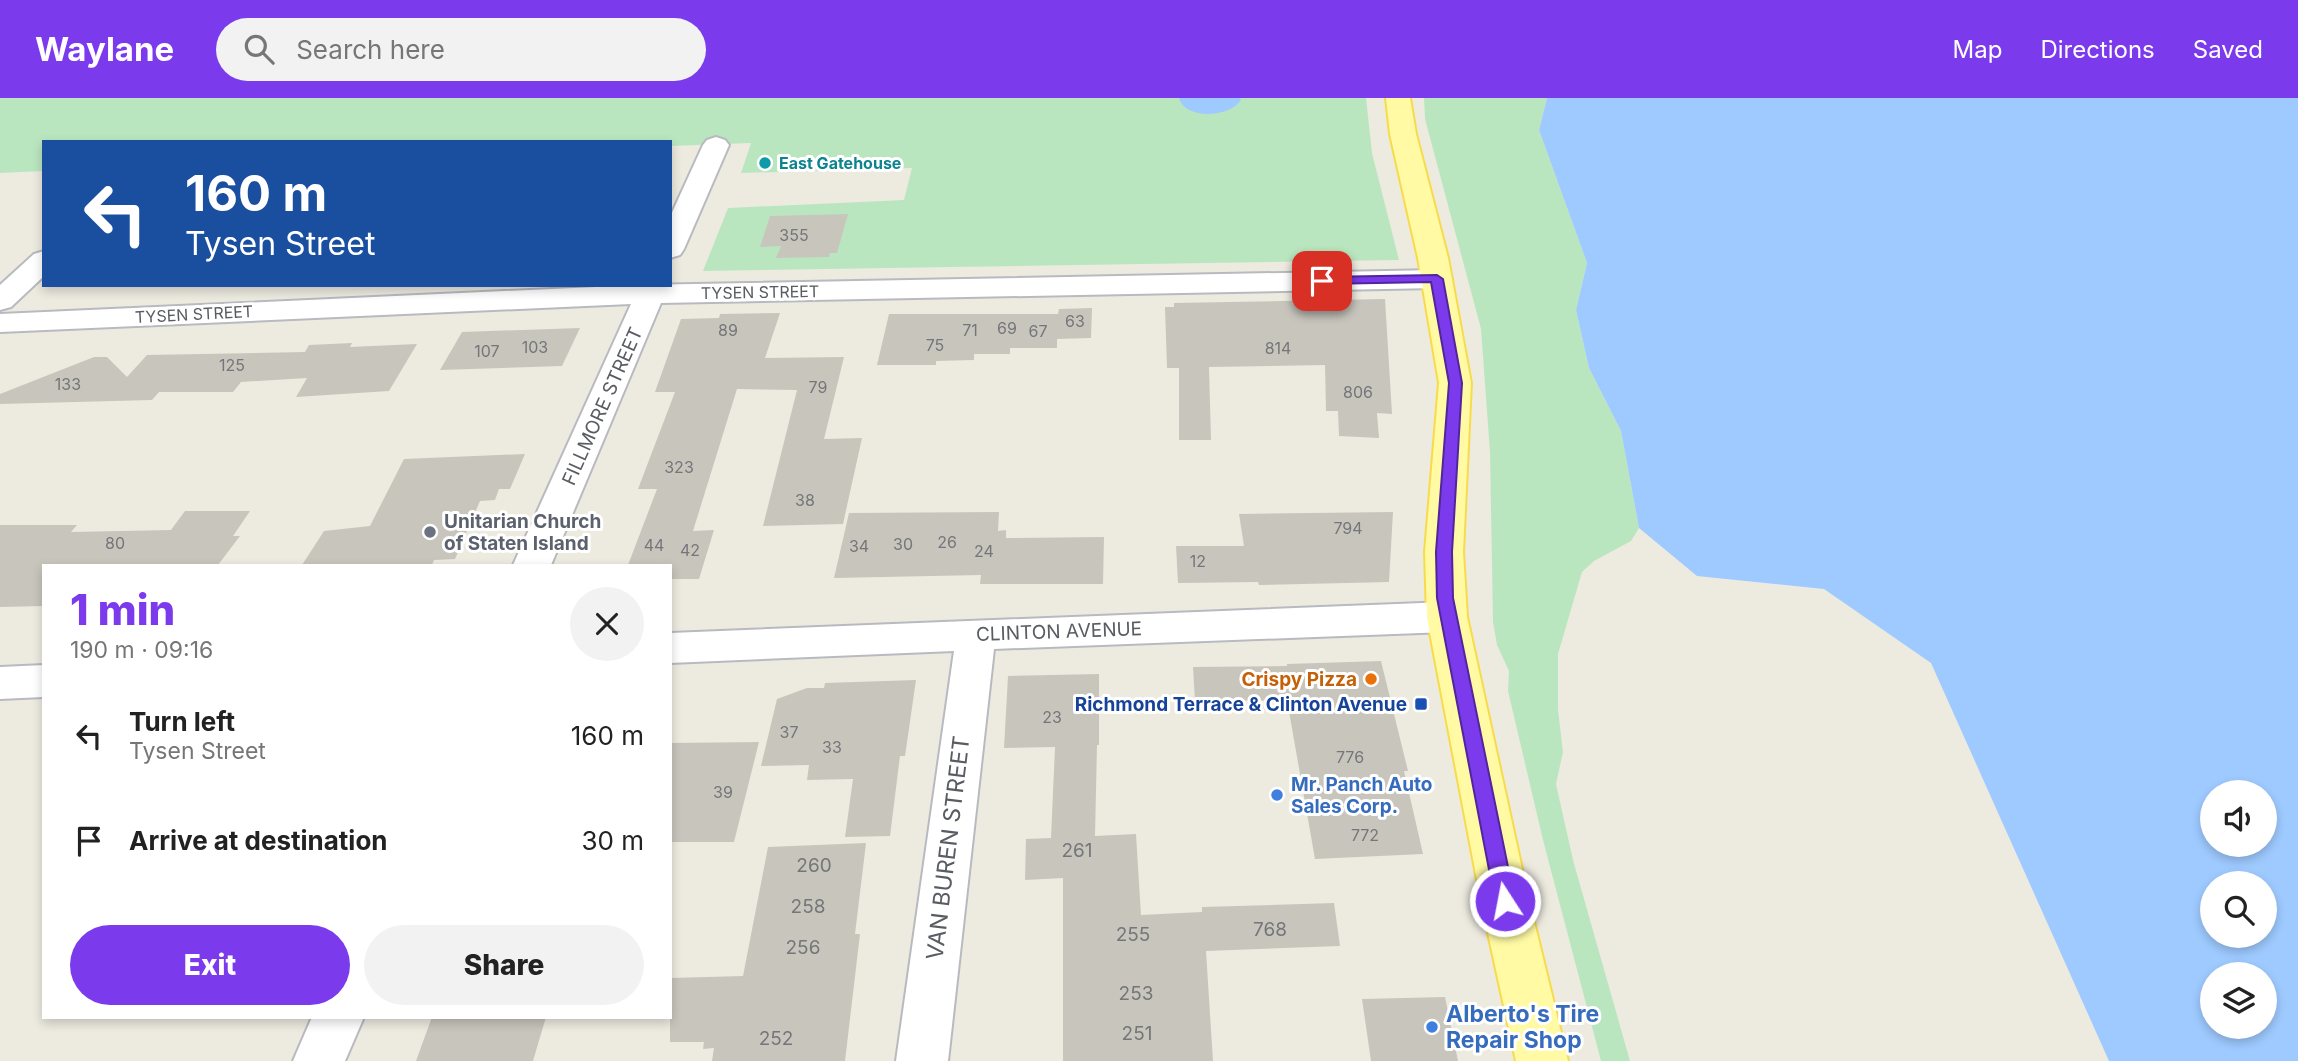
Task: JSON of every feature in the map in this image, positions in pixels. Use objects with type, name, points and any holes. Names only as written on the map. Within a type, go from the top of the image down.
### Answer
[{"type":"main road","points":[[1398,98],[1403,134],[1437,279],[1455,383],[1444,552],[1447,617],[1505,901],[1542,1061]]},
{"type":"street","points":[[672,244],[716,145]]},
{"type":"street","points":[[0,301],[42,262]]},
{"type":"street","name":"TYSEN STREET","points":[[0,323],[652,290],[1437,279]]},
{"type":"street","name":"FILLMORE STREET","points":[[532,564],[652,290]]},
{"type":"street","name":"CLINTON AVENUE","points":[[672,648],[1447,617]]},
{"type":"street","name":"VAN BUREN STREET","points":[[922,1061],[976,634]]},
{"type":"street","points":[[0,683],[42,681]]},
{"type":"street","points":[[319,1061],[337,1019]]},
{"type":"green space","points":[[0,98],[1366,98],[1372,153],[1399,260],[703,271],[728,208],[904,200],[912,168],[741,173],[751,143],[672,146],[672,140],[42,140],[42,171],[0,173]]},
{"type":"green space","points":[[1424,98],[1547,98],[1539,130],[1587,263],[1576,310],[1589,368],[1621,431],[1639,528],[1631,541],[1594,561],[1582,572],[1558,654],[1558,710],[1563,752],[1556,784],[1573,860],[1630,1061],[1601,1061],[1543,840],[1508,691],[1509,671],[1497,645],[1493,622],[1490,452],[1481,329],[1425,119]]},
{"type":"water","points":[[1179,98],[1241,100],[1227,110],[1208,114],[1190,110]]},
{"type":"water","points":[[1547,98],[2298,98],[2298,1061],[2109,1061],[1931,663],[1824,589],[1697,576],[1639,528],[1621,431],[1589,368],[1576,310],[1587,263],[1539,130]]},
{"type":"building","points":[[848,214],[837,253],[830,253],[829,257],[776,258],[781,246],[760,247],[770,216]]},
{"type":"building","points":[[1385,299],[1392,414],[1377,413],[1379,438],[1339,436],[1338,411],[1326,411],[1325,365],[1209,367],[1211,440],[1179,440],[1179,368],[1167,368],[1165,307],[1174,307],[1174,303]]},
{"type":"building","points":[[1092,308],[1091,338],[1057,339],[1057,348],[1010,348],[1010,354],[974,354],[974,360],[936,361],[936,365],[877,365],[889,314],[1058,314],[1059,309]]},
{"type":"building","points":[[780,313],[765,358],[844,357],[824,439],[862,438],[843,524],[763,526],[797,390],[737,389],[693,531],[714,530],[699,579],[672,579],[672,564],[628,564],[657,489],[638,489],[675,392],[655,392],[681,319],[719,318],[720,314]]},
{"type":"building","points":[[580,328],[562,366],[440,370],[462,332]]},
{"type":"building","points":[[352,343],[350,347],[417,344],[389,391],[296,397],[307,378],[241,382],[233,392],[159,392],[152,400],[0,404],[0,394],[94,357],[107,357],[127,377],[147,355],[305,352],[309,345]]},
{"type":"building","points":[[525,454],[510,489],[499,489],[495,500],[480,501],[455,559],[434,560],[432,564],[303,564],[324,531],[370,526],[404,459]]},
{"type":"building","points":[[185,511],[250,511],[233,536],[240,536],[219,564],[42,564],[42,606],[0,607],[0,525],[77,525],[71,532],[171,530]]},
{"type":"building","points":[[999,512],[998,531],[1006,530],[1006,538],[1104,537],[1103,584],[980,584],[981,575],[834,578],[849,513]]},
{"type":"building","points":[[1393,512],[1389,582],[1259,585],[1258,582],[1178,583],[1176,546],[1244,546],[1239,514]]},
{"type":"building","points":[[1381,661],[1408,771],[1404,771],[1423,854],[1315,859],[1287,700],[1195,701],[1193,667]]},
{"type":"building","points":[[1099,674],[1095,836],[1136,834],[1141,915],[1202,912],[1202,907],[1334,903],[1340,946],[1206,951],[1213,1061],[1063,1061],[1063,878],[1025,880],[1026,839],[1051,838],[1055,747],[1004,748],[1008,676]]},
{"type":"building","points":[[916,680],[905,756],[900,756],[890,836],[845,837],[853,779],[807,780],[809,765],[761,766],[777,699],[807,688],[824,688],[825,683]]},
{"type":"building","points":[[759,742],[734,842],[672,842],[672,743]]},
{"type":"building","points":[[866,843],[855,934],[860,934],[845,1061],[712,1061],[714,1048],[703,1049],[704,1042],[670,1042],[672,978],[743,976],[768,847]]},
{"type":"building","points":[[1445,997],[1458,1061],[1371,1061],[1362,999]]},
{"type":"building","points":[[431,1019],[545,1019],[533,1061],[416,1061]]},
{"type":"place","name":"East Gatehouse","points":[[765,163]]},
{"type":"place","name":"Unitarian Church of Staten Island","points":[[430,532]]},
{"type":"place","name":"Crispy Pizza","points":[[1371,679]]},
{"type":"place","name":"Richmond Terrace & Clinton Avenue","points":[[1421,704]]},
{"type":"place","name":"Mr. Panch Auto Sales Corp.","points":[[1277,795]]},
{"type":"place","name":"Alberto's Tire Repair Shop","points":[[1432,1027]]},
{"type":"route","points":[[1322,281],[1437,279],[1454,367],[1456,399],[1444,552],[1445,598],[1450,635],[1505,901]]}]
